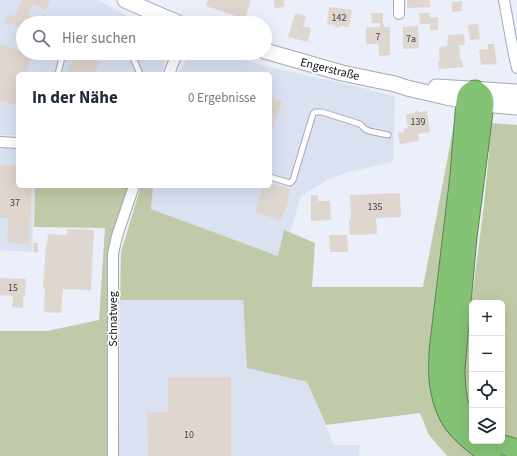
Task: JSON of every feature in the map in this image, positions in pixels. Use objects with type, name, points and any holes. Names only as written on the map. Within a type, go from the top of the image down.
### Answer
[{"type":"highway","points":[[469,423],[465,418],[458,402],[455,383],[455,368],[467,237],[475,98]]},
{"type":"highway","points":[[475,98],[460,175],[439,351],[438,378],[446,412],[458,429],[472,443],[491,456]]},
{"type":"highway","points":[[501,444],[517,448]]},
{"type":"main road","points":[[125,0],[162,16]]},
{"type":"main road","name":"Engerstraße","points":[[272,53],[342,73],[395,84],[406,83],[435,87],[475,98],[517,107]]},
{"type":"main road","name":"Engerstraße","points":[[475,98],[517,92]]},
{"type":"street","points":[[399,0],[399,14]]},
{"type":"street","points":[[504,0],[517,68]]},
{"type":"street","points":[[170,72],[174,60]]},
{"type":"street","points":[[0,142],[16,143]]},
{"type":"street","name":"Schnatweg","points":[[114,456],[113,254],[117,236],[133,188]]},
{"type":"lane","points":[[58,72],[61,60]]},
{"type":"lane","points":[[134,60],[139,72]]},
{"type":"lane","points":[[272,178],[290,183],[293,180],[312,114],[316,112],[322,112],[360,124],[365,129],[388,135]]},
{"type":"shaded area","points":[[0,0],[98,0],[127,16],[16,16],[16,60],[165,60],[162,72],[16,72],[16,135],[0,135]]},
{"type":"shaded area","points":[[186,60],[243,60],[395,97],[393,162],[348,172],[327,180],[301,196],[290,232],[284,230],[279,256],[150,209],[153,188],[272,188],[272,72],[178,72]]},
{"type":"shaded area","points":[[0,148],[16,148],[16,188],[35,188],[32,252],[0,250]]},
{"type":"shaded area","points":[[120,300],[243,300],[247,368],[307,382],[334,445],[360,445],[359,456],[119,456]]},
{"type":"green space","points":[[455,119],[455,142],[429,364],[430,385],[436,408],[445,425],[458,443],[474,456],[447,456],[429,435],[420,413],[326,425],[307,382],[247,368],[243,300],[120,300],[121,252],[140,188],[153,188],[151,209],[278,256],[284,230],[315,243],[312,287],[423,287]]},
{"type":"green space","points":[[493,123],[517,125],[517,438],[505,434],[505,300],[472,300],[484,205],[489,152],[485,150],[488,129]]},
{"type":"green space","points":[[35,188],[127,188],[110,252],[108,456],[0,456],[0,331],[47,331],[99,320],[105,228],[34,227]]},
{"type":"green space","points":[[469,321],[469,400],[464,386],[464,360]]},
{"type":"building","points":[[22,0],[50,0],[46,10],[33,4],[28,15],[30,16],[16,16],[16,26],[10,23],[9,26],[4,23],[8,14],[15,17]]},
{"type":"building","points":[[208,0],[251,0],[246,16],[236,16],[206,6]]},
{"type":"building","points":[[274,0],[284,0],[284,7],[274,8]]},
{"type":"building","points":[[407,0],[430,0],[430,7],[407,8]]},
{"type":"building","points":[[462,1],[462,11],[452,12],[452,2]]},
{"type":"building","points":[[329,7],[352,10],[349,27],[340,26],[340,28],[335,27],[335,25],[327,24]]},
{"type":"building","points":[[295,13],[306,16],[303,26],[311,28],[308,42],[288,37]]},
{"type":"building","points":[[371,13],[383,13],[383,23],[385,27],[390,27],[390,55],[379,56],[378,44],[366,44],[366,28],[380,27],[380,23],[372,23]]},
{"type":"building","points":[[419,13],[430,13],[430,18],[438,17],[438,30],[430,30],[430,24],[420,24]]},
{"type":"building","points":[[478,24],[480,39],[470,40],[468,25]]},
{"type":"building","points":[[418,26],[419,48],[403,49],[403,27]]},
{"type":"building","points":[[464,34],[465,45],[459,45],[460,59],[462,59],[463,67],[439,69],[439,47],[447,46],[448,35]]},
{"type":"building","points":[[0,44],[16,50],[16,60],[30,60],[27,72],[16,72],[15,105],[0,100]]},
{"type":"building","points":[[488,44],[494,44],[497,62],[493,65],[481,65],[479,50],[488,49]]},
{"type":"building","points":[[73,60],[95,60],[99,62],[96,72],[66,72],[69,65],[71,66]]},
{"type":"building","points":[[272,96],[274,96],[273,99],[282,101],[272,130]]},
{"type":"building","points":[[418,110],[418,112],[427,111],[430,132],[418,134],[419,141],[400,144],[398,133],[404,132],[404,129],[408,128],[406,114],[415,113],[415,111]]},
{"type":"building","points":[[0,165],[16,166],[16,188],[32,188],[29,244],[7,243],[8,218],[0,218]]},
{"type":"building","points":[[272,184],[291,190],[281,221],[255,212],[262,188],[272,188]]},
{"type":"building","points":[[400,193],[401,217],[376,218],[377,234],[350,235],[350,195]]},
{"type":"building","points":[[311,195],[318,195],[318,201],[330,201],[331,220],[311,221]]},
{"type":"building","points":[[67,229],[94,230],[91,290],[63,289],[61,313],[44,312],[45,288],[43,288],[48,234],[67,235]]},
{"type":"building","points":[[329,235],[347,235],[348,252],[330,252]]},
{"type":"building","points":[[33,243],[38,243],[38,253],[33,252]]},
{"type":"building","points":[[0,278],[26,279],[23,308],[12,307],[13,296],[0,295]]},
{"type":"building","points":[[168,377],[231,377],[231,456],[148,456],[147,412],[168,412]]}]
